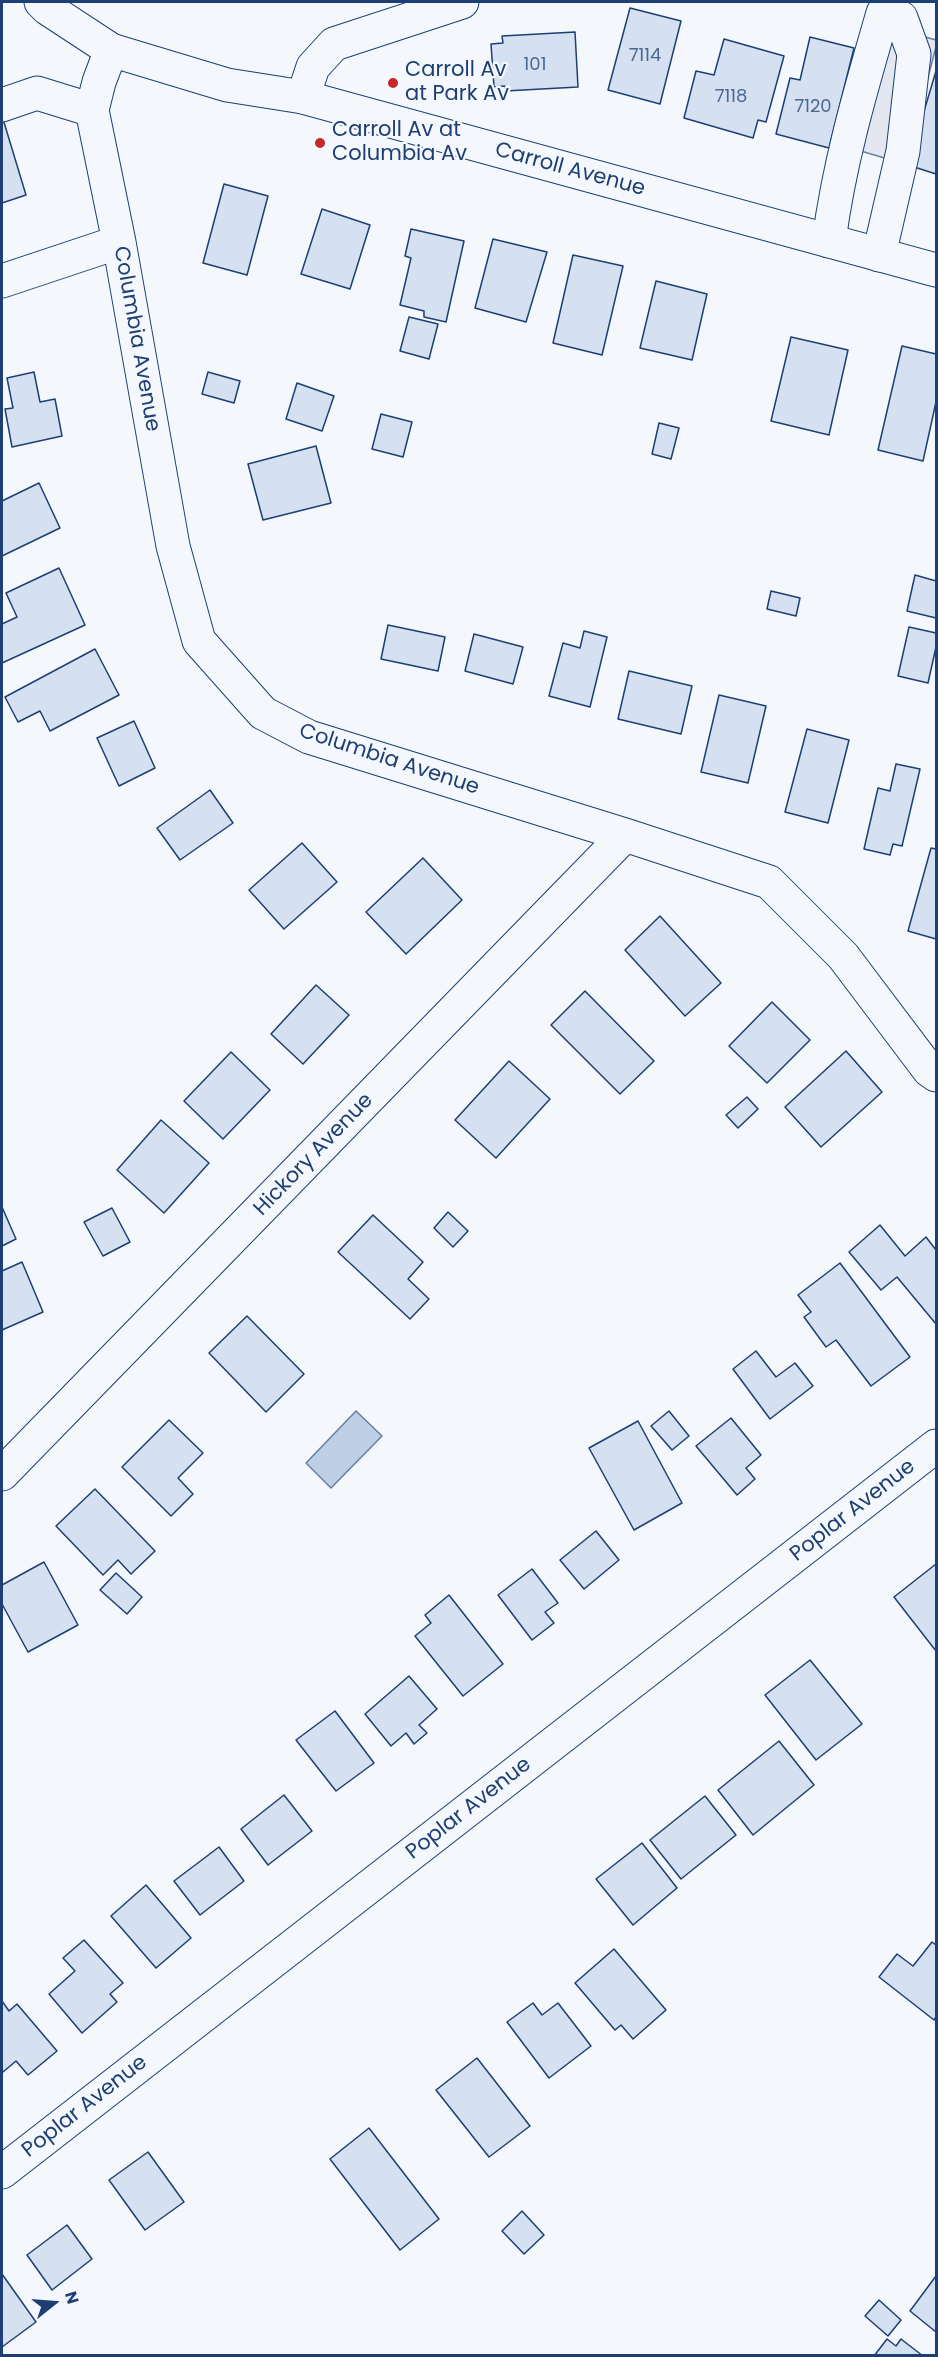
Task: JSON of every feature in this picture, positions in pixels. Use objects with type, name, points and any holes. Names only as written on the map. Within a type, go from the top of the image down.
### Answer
[{"type":"street","name":"Carroll Avenue","points":[[41,2],[111,50],[227,85],[303,97],[936,270]]},
{"type":"street","points":[[303,97],[313,67],[334,44],[462,2]]},
{"type":"street","points":[[829,241],[850,124],[883,14],[901,18],[914,54],[903,151],[879,255]]},
{"type":"street","name":"Columbia Avenue","points":[[111,50],[92,110],[119,242],[173,546],[199,641],[263,713],[309,737],[769,882],[843,956],[929,1070],[936,1075]]},
{"type":"street","points":[[2,105],[37,93],[92,110]]},
{"type":"street","points":[[2,280],[119,242]]},
{"type":"street","name":"Hickory Avenue","points":[[2,1473],[625,835]]},
{"type":"street","name":"Poplar Avenue","points":[[2,2172],[936,1446]]},
{"type":"shaded area","points":[[887,26],[936,40],[905,164],[854,149]]},
{"type":"water","points":[[356,1411],[382,1436],[331,1488],[306,1463]]},
{"type":"building","points":[[630,8],[681,21],[660,104],[608,90]]},
{"type":"building","points":[[575,32],[578,87],[505,91],[505,86],[494,87],[491,44],[503,43],[502,36]]},
{"type":"building","points":[[810,37],[854,48],[829,148],[776,134],[790,78],[800,80]]},
{"type":"building","points":[[724,39],[784,56],[766,122],[758,120],[753,138],[684,118],[696,71],[714,75]]},
{"type":"building","points":[[936,71],[936,174],[908,165]]},
{"type":"building","points":[[2,120],[26,195],[2,203]]},
{"type":"building","points":[[224,184],[268,196],[247,275],[203,263]]},
{"type":"building","points":[[322,209],[370,225],[350,289],[301,274]]},
{"type":"building","points":[[411,229],[464,241],[446,322],[424,317],[424,311],[400,305],[411,258],[405,256]]},
{"type":"building","points":[[493,239],[547,252],[526,322],[475,308]]},
{"type":"building","points":[[573,255],[623,266],[602,355],[553,343]]},
{"type":"building","points":[[656,281],[707,294],[692,360],[640,348]]},
{"type":"building","points":[[409,317],[438,324],[429,359],[400,351]]},
{"type":"building","points":[[791,337],[848,350],[829,435],[771,421]]},
{"type":"building","points":[[902,346],[936,354],[936,402],[923,461],[878,450]]},
{"type":"building","points":[[34,372],[40,402],[55,399],[62,436],[12,447],[5,409],[13,408],[7,378]]},
{"type":"building","points":[[208,372],[240,381],[234,403],[202,394]]},
{"type":"building","points":[[297,383],[334,396],[322,431],[286,419]]},
{"type":"building","points":[[381,414],[412,422],[403,457],[372,449]]},
{"type":"building","points":[[659,423],[679,428],[671,459],[652,454]]},
{"type":"building","points":[[316,446],[331,503],[263,520],[248,464]]},
{"type":"building","points":[[39,483],[60,528],[2,556],[2,501]]},
{"type":"building","points":[[59,568],[85,625],[2,663],[2,624],[17,617],[6,593]]},
{"type":"building","points":[[915,575],[936,581],[936,618],[907,611]]},
{"type":"building","points":[[771,591],[800,598],[796,616],[767,609]]},
{"type":"building","points":[[388,625],[445,637],[438,671],[381,659]]},
{"type":"building","points":[[909,627],[936,633],[936,647],[928,683],[898,676]]},
{"type":"building","points":[[584,631],[607,637],[590,707],[549,696],[563,643],[580,648]]},
{"type":"building","points":[[474,634],[523,647],[513,684],[465,671]]},
{"type":"building","points":[[95,649],[119,695],[50,731],[40,711],[18,722],[5,697]]},
{"type":"building","points":[[629,671],[692,686],[681,734],[618,719]]},
{"type":"building","points":[[719,695],[766,706],[748,783],[701,772]]},
{"type":"building","points":[[134,721],[155,768],[119,786],[97,738]]},
{"type":"building","points":[[807,729],[849,740],[828,823],[785,812]]},
{"type":"building","points":[[896,764],[920,769],[902,846],[893,844],[890,855],[864,849],[878,788],[890,791]]},
{"type":"building","points":[[210,790],[233,823],[180,860],[157,828]]},
{"type":"building","points":[[302,843],[337,882],[284,929],[249,890]]},
{"type":"building","points":[[931,848],[936,849],[936,939],[908,931]]},
{"type":"building","points":[[423,858],[462,900],[406,954],[366,912]]},
{"type":"building","points":[[660,916],[721,983],[685,1016],[625,950]]},
{"type":"building","points":[[316,985],[349,1015],[303,1064],[271,1034]]},
{"type":"building","points":[[585,991],[654,1061],[620,1094],[551,1025]]},
{"type":"building","points":[[772,1002],[810,1040],[767,1083],[729,1046]]},
{"type":"building","points":[[846,1051],[882,1092],[821,1147],[785,1107]]},
{"type":"building","points":[[231,1052],[270,1090],[223,1139],[184,1101]]},
{"type":"building","points":[[509,1061],[550,1099],[496,1158],[455,1120]]},
{"type":"building","points":[[747,1097],[758,1109],[738,1128],[726,1115]]},
{"type":"building","points":[[161,1120],[209,1163],[164,1213],[117,1170]]},
{"type":"building","points":[[2,1207],[16,1239],[2,1246]]},
{"type":"building","points":[[112,1208],[130,1242],[103,1256],[84,1222]]},
{"type":"building","points":[[448,1212],[468,1231],[453,1247],[434,1228]]},
{"type":"building","points":[[373,1215],[423,1262],[408,1279],[429,1299],[410,1319],[338,1252]]},
{"type":"building","points":[[880,1225],[905,1256],[926,1237],[936,1250],[936,1324],[897,1277],[881,1290],[849,1252]]},
{"type":"building","points":[[22,1262],[43,1312],[2,1330],[2,1271]]},
{"type":"building","points":[[840,1263],[910,1357],[871,1386],[836,1340],[826,1347],[804,1317],[811,1312],[798,1295]]},
{"type":"building","points":[[247,1316],[304,1374],[266,1412],[209,1353]]},
{"type":"building","points":[[756,1351],[776,1377],[795,1363],[813,1386],[770,1419],[733,1369]]},
{"type":"building","points":[[669,1411],[689,1436],[672,1450],[651,1426]]},
{"type":"building","points":[[731,1418],[761,1455],[746,1468],[755,1479],[737,1495],[696,1446]]},
{"type":"building","points":[[169,1420],[203,1453],[178,1478],[193,1494],[171,1516],[122,1467]]},
{"type":"building","points":[[638,1421],[682,1503],[634,1530],[589,1448]]},
{"type":"building","points":[[95,1489],[155,1551],[131,1574],[118,1560],[103,1575],[56,1526]]},
{"type":"building","points":[[596,1531],[619,1560],[584,1589],[560,1560]]},
{"type":"building","points":[[44,1562],[78,1625],[28,1652],[2,1604],[2,1585]]},
{"type":"building","points":[[936,1564],[936,1651],[894,1597]]},
{"type":"building","points":[[532,1569],[558,1603],[545,1612],[554,1623],[532,1640],[498,1595]]},
{"type":"building","points":[[116,1573],[142,1597],[127,1614],[100,1590]]},
{"type":"building","points":[[449,1595],[503,1664],[463,1696],[415,1636],[431,1623],[425,1615]]},
{"type":"building","points":[[810,1660],[862,1724],[816,1760],[765,1695]]},
{"type":"building","points":[[409,1676],[437,1709],[419,1725],[427,1733],[414,1744],[406,1733],[391,1746],[365,1714]]},
{"type":"building","points":[[335,1711],[374,1763],[336,1791],[296,1740]]},
{"type":"building","points":[[779,1741],[814,1785],[753,1835],[718,1790]]},
{"type":"building","points":[[284,1795],[312,1831],[268,1865],[241,1829]]},
{"type":"building","points":[[705,1796],[736,1835],[681,1879],[650,1840]]},
{"type":"building","points":[[642,1843],[677,1888],[633,1925],[596,1879]]},
{"type":"building","points":[[219,1847],[244,1881],[200,1915],[174,1881]]},
{"type":"building","points":[[146,1885],[191,1938],[156,1968],[111,1916]]},
{"type":"building","points":[[84,1940],[123,1983],[110,1994],[117,2002],[82,2033],[49,1994],[75,1971],[63,1958]]},
{"type":"building","points":[[932,1942],[936,1945],[936,2017],[934,2020],[879,1977],[897,1954],[913,1966]]},
{"type":"building","points":[[614,1949],[666,2010],[633,2039],[621,2025],[615,2030],[575,1983]]},
{"type":"building","points":[[2,2001],[9,2011],[17,2004],[57,2051],[28,2075],[16,2061],[3,2072],[2,2070]]},
{"type":"building","points":[[533,2003],[542,2015],[558,2003],[591,2046],[549,2078],[507,2022]]},
{"type":"building","points":[[477,2058],[530,2126],[489,2157],[436,2090]]},
{"type":"building","points":[[369,2128],[439,2219],[400,2250],[330,2159]]},
{"type":"building","points":[[148,2152],[184,2202],[145,2230],[109,2180]]},
{"type":"building","points":[[522,2211],[544,2235],[524,2254],[502,2231]]},
{"type":"building","points":[[67,2225],[92,2259],[52,2290],[27,2255]]},
{"type":"building","points":[[2,2274],[36,2322],[2,2347]]},
{"type":"building","points":[[936,2276],[936,2332],[910,2311]]},
{"type":"building","points":[[879,2300],[901,2320],[888,2336],[865,2316]]},
{"type":"building","points":[[887,2339],[896,2346],[901,2339],[923,2356],[874,2356]]},
{"type":"place","name":"Carroll Av at Park Av","points":[[393,83]]},
{"type":"place","name":"Carroll Av at Columbia Av","points":[[320,143]]}]
